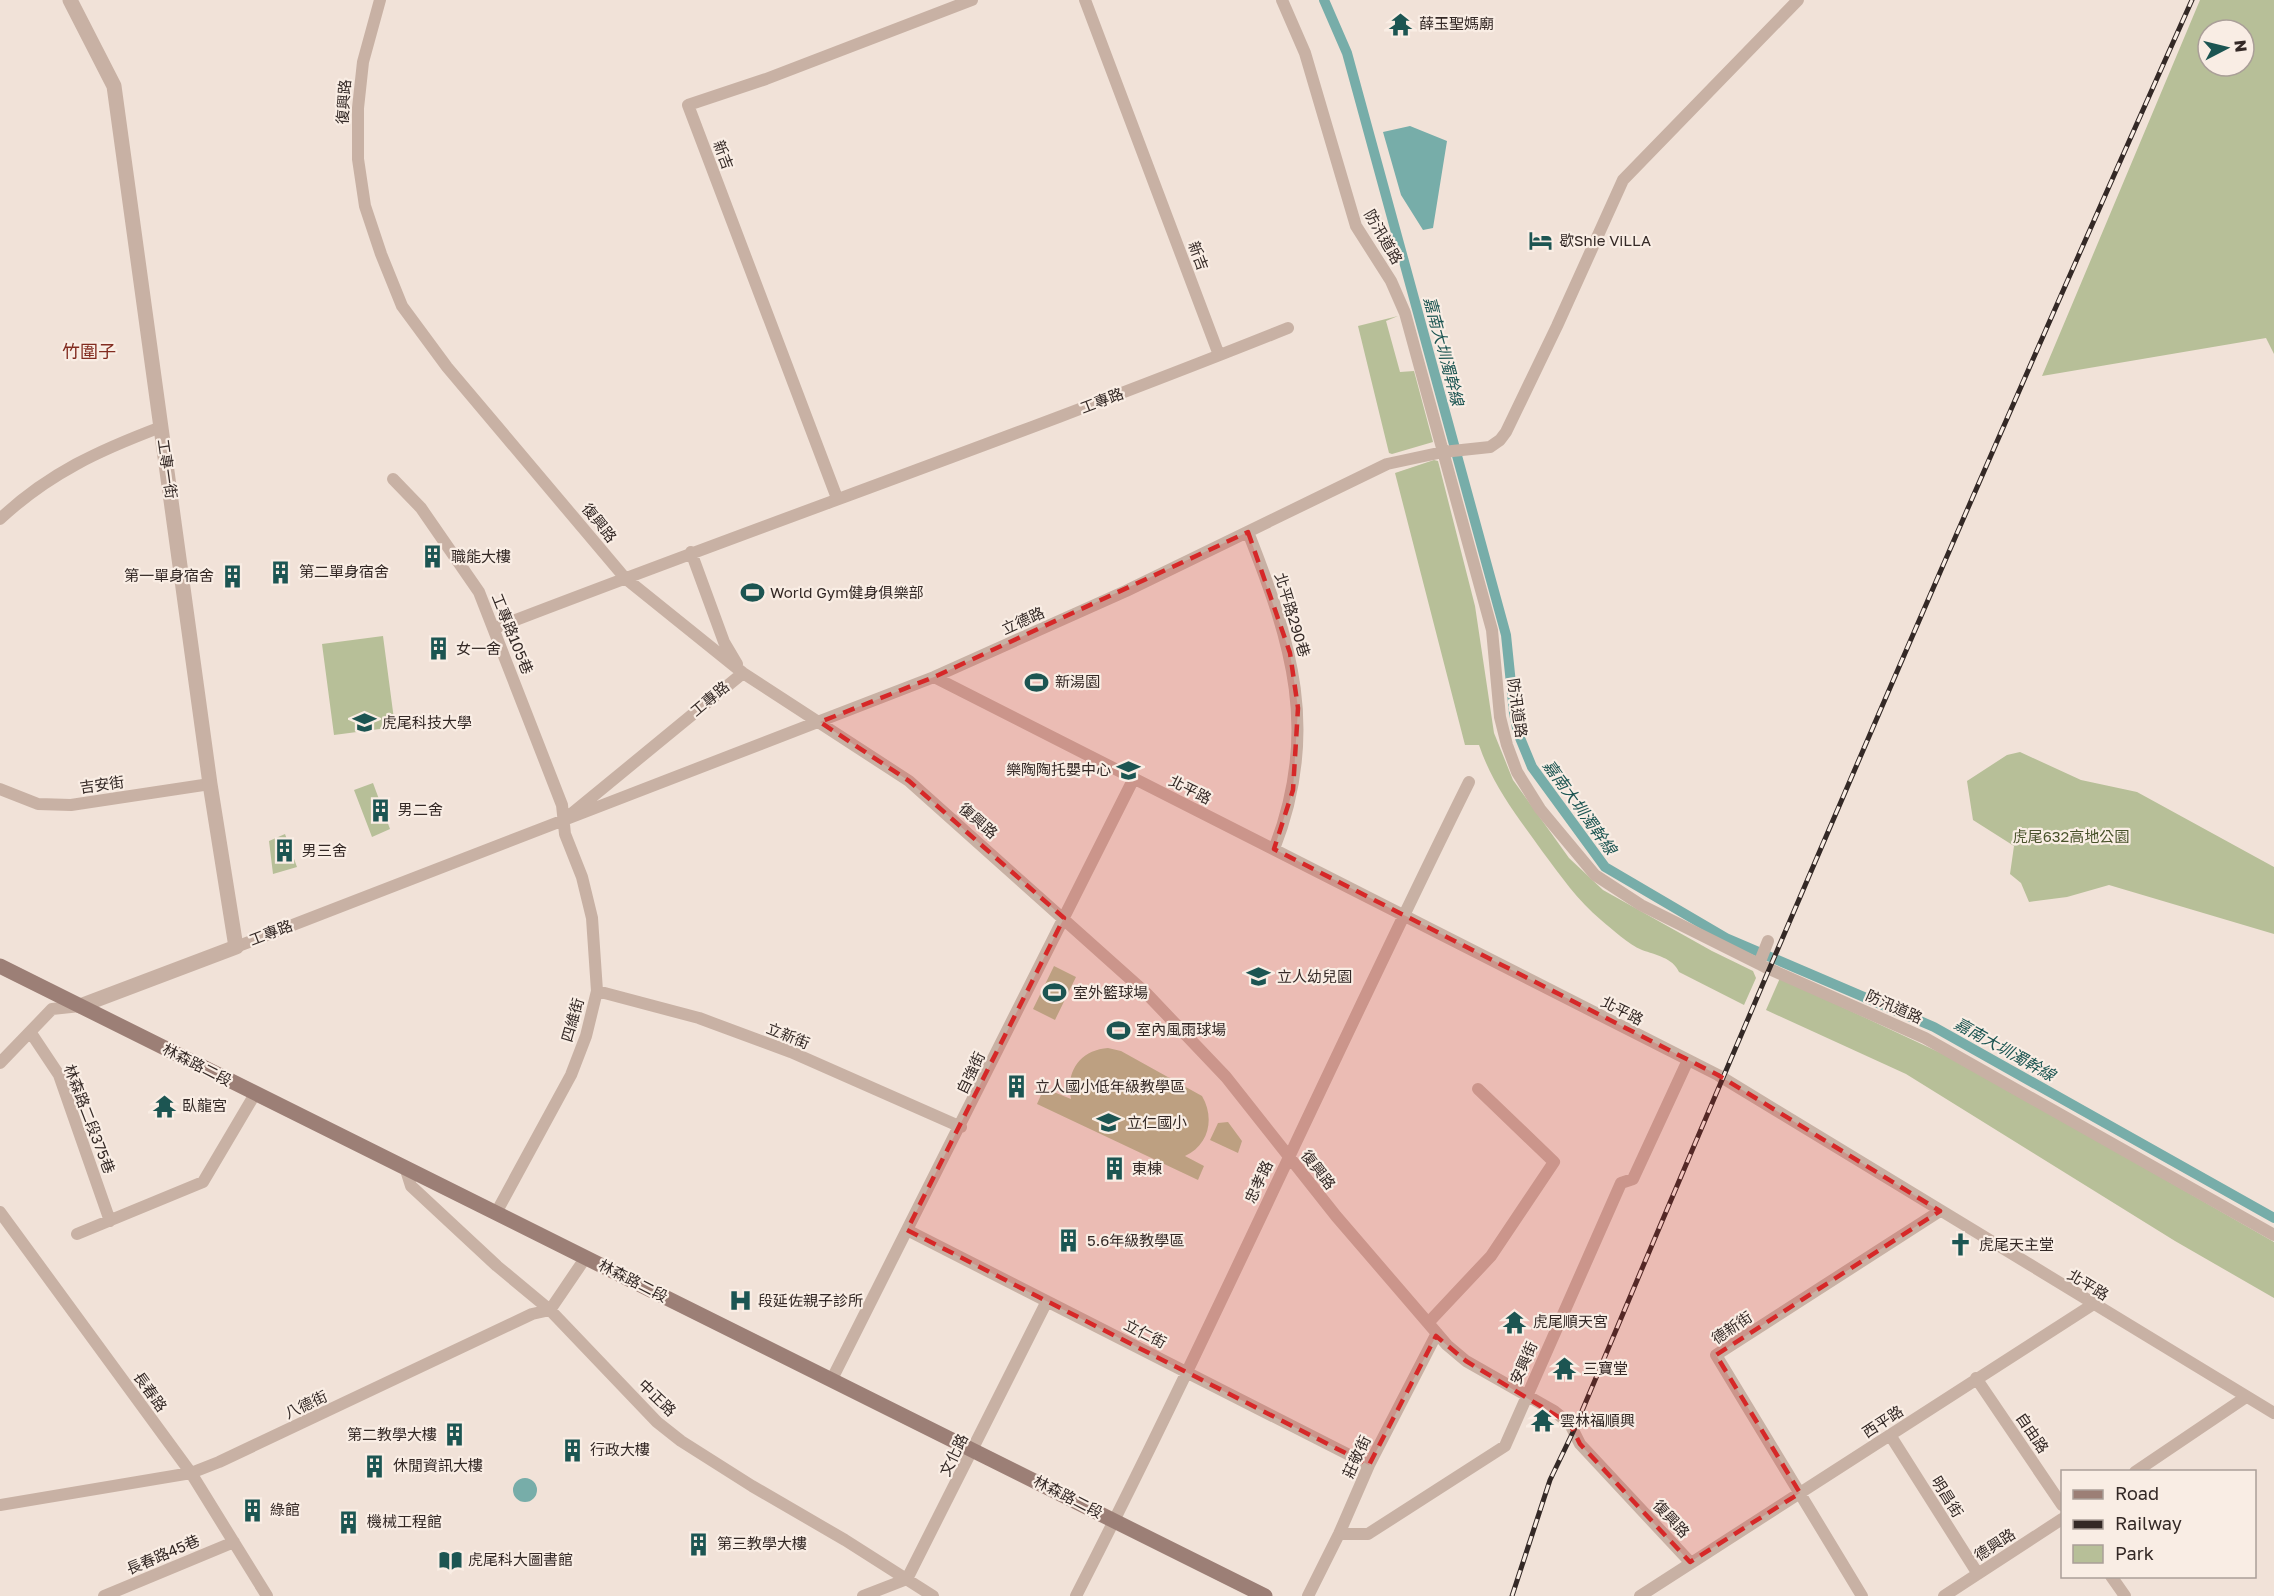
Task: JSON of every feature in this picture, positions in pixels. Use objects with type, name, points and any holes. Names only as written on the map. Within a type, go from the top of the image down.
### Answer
[{"type":"main road","name":"林森路二段","points":[[0,966],[1265,1596]]},
{"type":"street","name":"工專一街","points":[[70,0],[114,86],[210,784],[236,947]]},
{"type":"street","name":"復興路","points":[[380,0],[363,62],[358,108],[358,159],[365,206],[381,255],[402,306],[447,368],[625,578],[742,673],[909,781],[1146,993],[1219,1070],[1335,1216],[1447,1345],[1466,1361],[1554,1411],[1570,1424],[1580,1444],[1690,1562]]},
{"type":"street","name":"新吉","points":[[837,498],[688,105],[766,79],[972,0]]},
{"type":"street","name":"新吉","points":[[1085,0],[1219,355]]},
{"type":"street","name":"防汛道路","points":[[1282,0],[1305,53],[1356,226],[1391,281],[1405,313],[1492,630],[1500,717],[1517,772],[1540,809],[1595,875],[1641,905],[1759,964],[1925,1038],[2274,1234]]},
{"type":"street","name":"立德路","points":[[564,820],[934,677],[1126,591],[1387,464],[1445,452],[1490,447],[1506,432],[1587,262],[1623,180],[1798,0]]},
{"type":"street","name":"工專路","points":[[0,1063],[52,1009],[80,1006],[564,820],[742,673],[724,642],[691,552],[1288,328]]},
{"type":"street","points":[[0,519],[53,478],[88,456],[161,427]]},
{"type":"street","name":"工專路105巷","points":[[393,479],[421,508],[479,592],[495,628],[562,805],[564,820]]},
{"type":"street","name":"北平路290巷","points":[[1248,532],[1290,653],[1298,708],[1298,761],[1293,790],[1274,849]]},
{"type":"street","points":[[495,628],[691,552]]},
{"type":"street","name":"北平路","points":[[934,677],[1718,1075],[2092,1305],[2274,1413]]},
{"type":"street","name":"自強街","points":[[832,1379],[961,1127],[1134,778]]},
{"type":"street","name":"忠孝路","points":[[1076,1596],[1115,1521],[1469,782]]},
{"type":"street","name":"吉安街","points":[[0,789],[38,804],[71,805],[210,784]]},
{"type":"street","name":"四維街","points":[[496,1214],[571,1075],[586,1036],[597,991],[592,918],[582,877],[565,834],[564,820]]},
{"type":"street","points":[[1759,964],[1768,941]]},
{"type":"street","name":"立新街","points":[[597,991],[699,1018],[791,1052],[961,1127]]},
{"type":"street","name":"林森路二段375巷","points":[[31,1033],[59,1075],[110,1221]]},
{"type":"street","name":"安興街","points":[[1339,1534],[1368,1534],[1505,1446],[1622,1184],[1634,1179],[1688,1060]]},
{"type":"street","points":[[1428,1323],[1491,1256],[1554,1162],[1478,1089]]},
{"type":"street","points":[[77,1234],[203,1182],[255,1094]]},
{"type":"street","name":"中正路","points":[[405,1167],[411,1186],[497,1266],[550,1310],[657,1422],[681,1441],[933,1596]]},
{"type":"street","name":"德新街","points":[[1862,1596],[1716,1355],[1940,1211]]},
{"type":"street","name":"長春路","points":[[0,1212],[191,1473],[267,1596]]},
{"type":"street","name":"立仁街","points":[[907,1230],[1369,1465]]},
{"type":"street","points":[[550,1310],[586,1257]]},
{"type":"street","name":"文化路","points":[[906,1579],[974,1451],[1047,1301]]},
{"type":"street","name":"西平路","points":[[1690,1562],[2092,1305]]},
{"type":"street","name":"八德街","points":[[0,1505],[191,1473],[322,1415],[532,1314],[550,1310]]},
{"type":"street","name":"莊敬街","points":[[1308,1596],[1339,1534],[1369,1465],[1437,1333]]},
{"type":"street","name":"自由路","points":[[1976,1378],[2061,1504]]},
{"type":"street","points":[[2138,1470],[2246,1397]]},
{"type":"street","name":"明昌街","points":[[1890,1436],[1978,1574]]},
{"type":"street","name":"德興路","points":[[1944,1596],[2061,1520]]},
{"type":"street","name":"長春路45巷","points":[[104,1596],[234,1542]]},
{"type":"street","points":[[1640,1596],[1690,1562]]},
{"type":"street","points":[[2112,1578],[2125,1596]]},
{"type":"street","points":[[863,1596],[906,1579]]},
{"type":"highlighted area","points":[[1248,532],[1290,653],[1298,708],[1293,790],[1274,849],[1718,1075],[1940,1211],[1716,1355],[1800,1493],[1690,1562],[1580,1444],[1570,1424],[1466,1361],[1436,1336],[1369,1465],[907,1230],[1064,918],[909,781],[820,722],[934,677]]},
{"type":"green space","points":[[2200,0],[2274,0],[2274,354],[2266,338],[2042,376]]},
{"type":"green space","points":[[1398,316],[1386,321],[1400,372],[1414,371],[1433,442],[1392,454],[1389,453],[1358,326]]},
{"type":"green space","points":[[1434,460],[1438,461],[1475,606],[1494,733],[1513,780],[1569,858],[1603,890],[1712,951],[1753,971],[1756,978],[1744,1005],[1679,972],[1668,960],[1631,944],[1593,913],[1577,896],[1515,813],[1491,774],[1479,745],[1465,745],[1395,473]]},
{"type":"green space","points":[[383,636],[395,727],[334,735],[322,644]]},
{"type":"green space","name":"虎尾632高地公園","points":[[2020,752],[2081,780],[2137,792],[2274,867],[2274,934],[2109,885],[2067,897],[2029,902],[2021,883],[2010,874],[2014,846],[1973,820],[1967,781],[2007,755]]},
{"type":"green space","points":[[373,783],[390,829],[372,837],[354,790]]},
{"type":"green space","points":[[285,834],[297,867],[273,874],[269,841]]},
{"type":"green space","name":"室外籃球場","points":[[1054,966],[1076,977],[1055,1020],[1033,1009]]},
{"type":"green space","points":[[1780,978],[1960,1062],[2274,1242],[2274,1298],[2175,1241],[1906,1074],[1766,1010]]},
{"type":"green space","points":[[1108,1048],[1121,1051],[1202,1096],[1208,1113],[1207,1130],[1200,1145],[1185,1156],[1204,1166],[1198,1180],[1037,1104],[1044,1088],[1071,1099],[1070,1080],[1077,1064],[1090,1053]]},
{"type":"green space","points":[[1228,1122],[1242,1141],[1238,1153],[1210,1140],[1218,1123]]},
{"type":"water","points":[[1410,126],[1447,141],[1433,228],[1423,230],[1401,195],[1383,132]]},
{"type":"water","points":[[525,1478],[534,1481],[537,1490],[534,1499],[525,1502],[516,1499],[513,1490],[516,1481]]},
{"type":"waterway","name":"嘉南大圳濁幹線","points":[[1324,0],[1347,53],[1506,635],[1518,733],[1532,767],[1605,867],[1726,938],[1934,1027],[2274,1218]]},
{"type":"railway","points":[[1512,1596],[1550,1480],[1574,1430],[1956,535],[2192,0]]},
{"type":"place","name":"薛玉聖媽廟","points":[[1401,24]]},
{"type":"place","name":"歇Shie ViLLA","points":[[1541,241]]},
{"type":"place","name":"職能大樓","points":[[433,557]]},
{"type":"place","name":"第二單身宿舍","points":[[281,572]]},
{"type":"place","name":"第一單身宿舍","points":[[232,576]]},
{"type":"place","name":"World Gym健身俱樂部","points":[[752,593]]},
{"type":"place","name":"女一舍","points":[[438,649]]},
{"type":"place","name":"新湯園","points":[[1037,682]]},
{"type":"place","name":"虎尾科技大學","points":[[364,723]]},
{"type":"place","name":"樂陶陶托嬰中心","points":[[1129,770]]},
{"type":"place","name":"男二舍","points":[[380,810]]},
{"type":"place","name":"男三舍","points":[[284,851]]},
{"type":"place","name":"立人幼兒園","points":[[1259,977]]},
{"type":"place","name":"室外籃球場","points":[[1055,993]]},
{"type":"place","name":"室內風雨球場","points":[[1118,1030]]},
{"type":"place","name":"立人國小低年級教學區","points":[[1017,1087]]},
{"type":"place","name":"臥龍宮","points":[[164,1106]]},
{"type":"place","name":"立仁國小","points":[[1109,1123]]},
{"type":"place","name":"東棟","points":[[1114,1169]]},
{"type":"place","name":"5.6年級教學區","points":[[1069,1241]]},
{"type":"place","name":"虎尾天主堂","points":[[1961,1245]]},
{"type":"place","name":"段延佐親子診所","points":[[740,1301]]},
{"type":"place","name":"虎尾順天宮","points":[[1515,1322]]},
{"type":"place","name":"三寶堂","points":[[1565,1369]]},
{"type":"place","name":"雲林福順興","points":[[1542,1421]]},
{"type":"place","name":"第二教學大樓","points":[[455,1435]]},
{"type":"place","name":"行政大樓","points":[[572,1450]]},
{"type":"place","name":"休閒資訊大樓","points":[[375,1466]]},
{"type":"place","name":"綠館","points":[[252,1510]]},
{"type":"place","name":"機械工程館","points":[[349,1522]]},
{"type":"place","name":"第三教學大樓","points":[[699,1544]]},
{"type":"place","name":"虎尾科大圖書館","points":[[450,1560]]},
{"type":"district","name":"竹圍子","points":[[89,352]]}]
